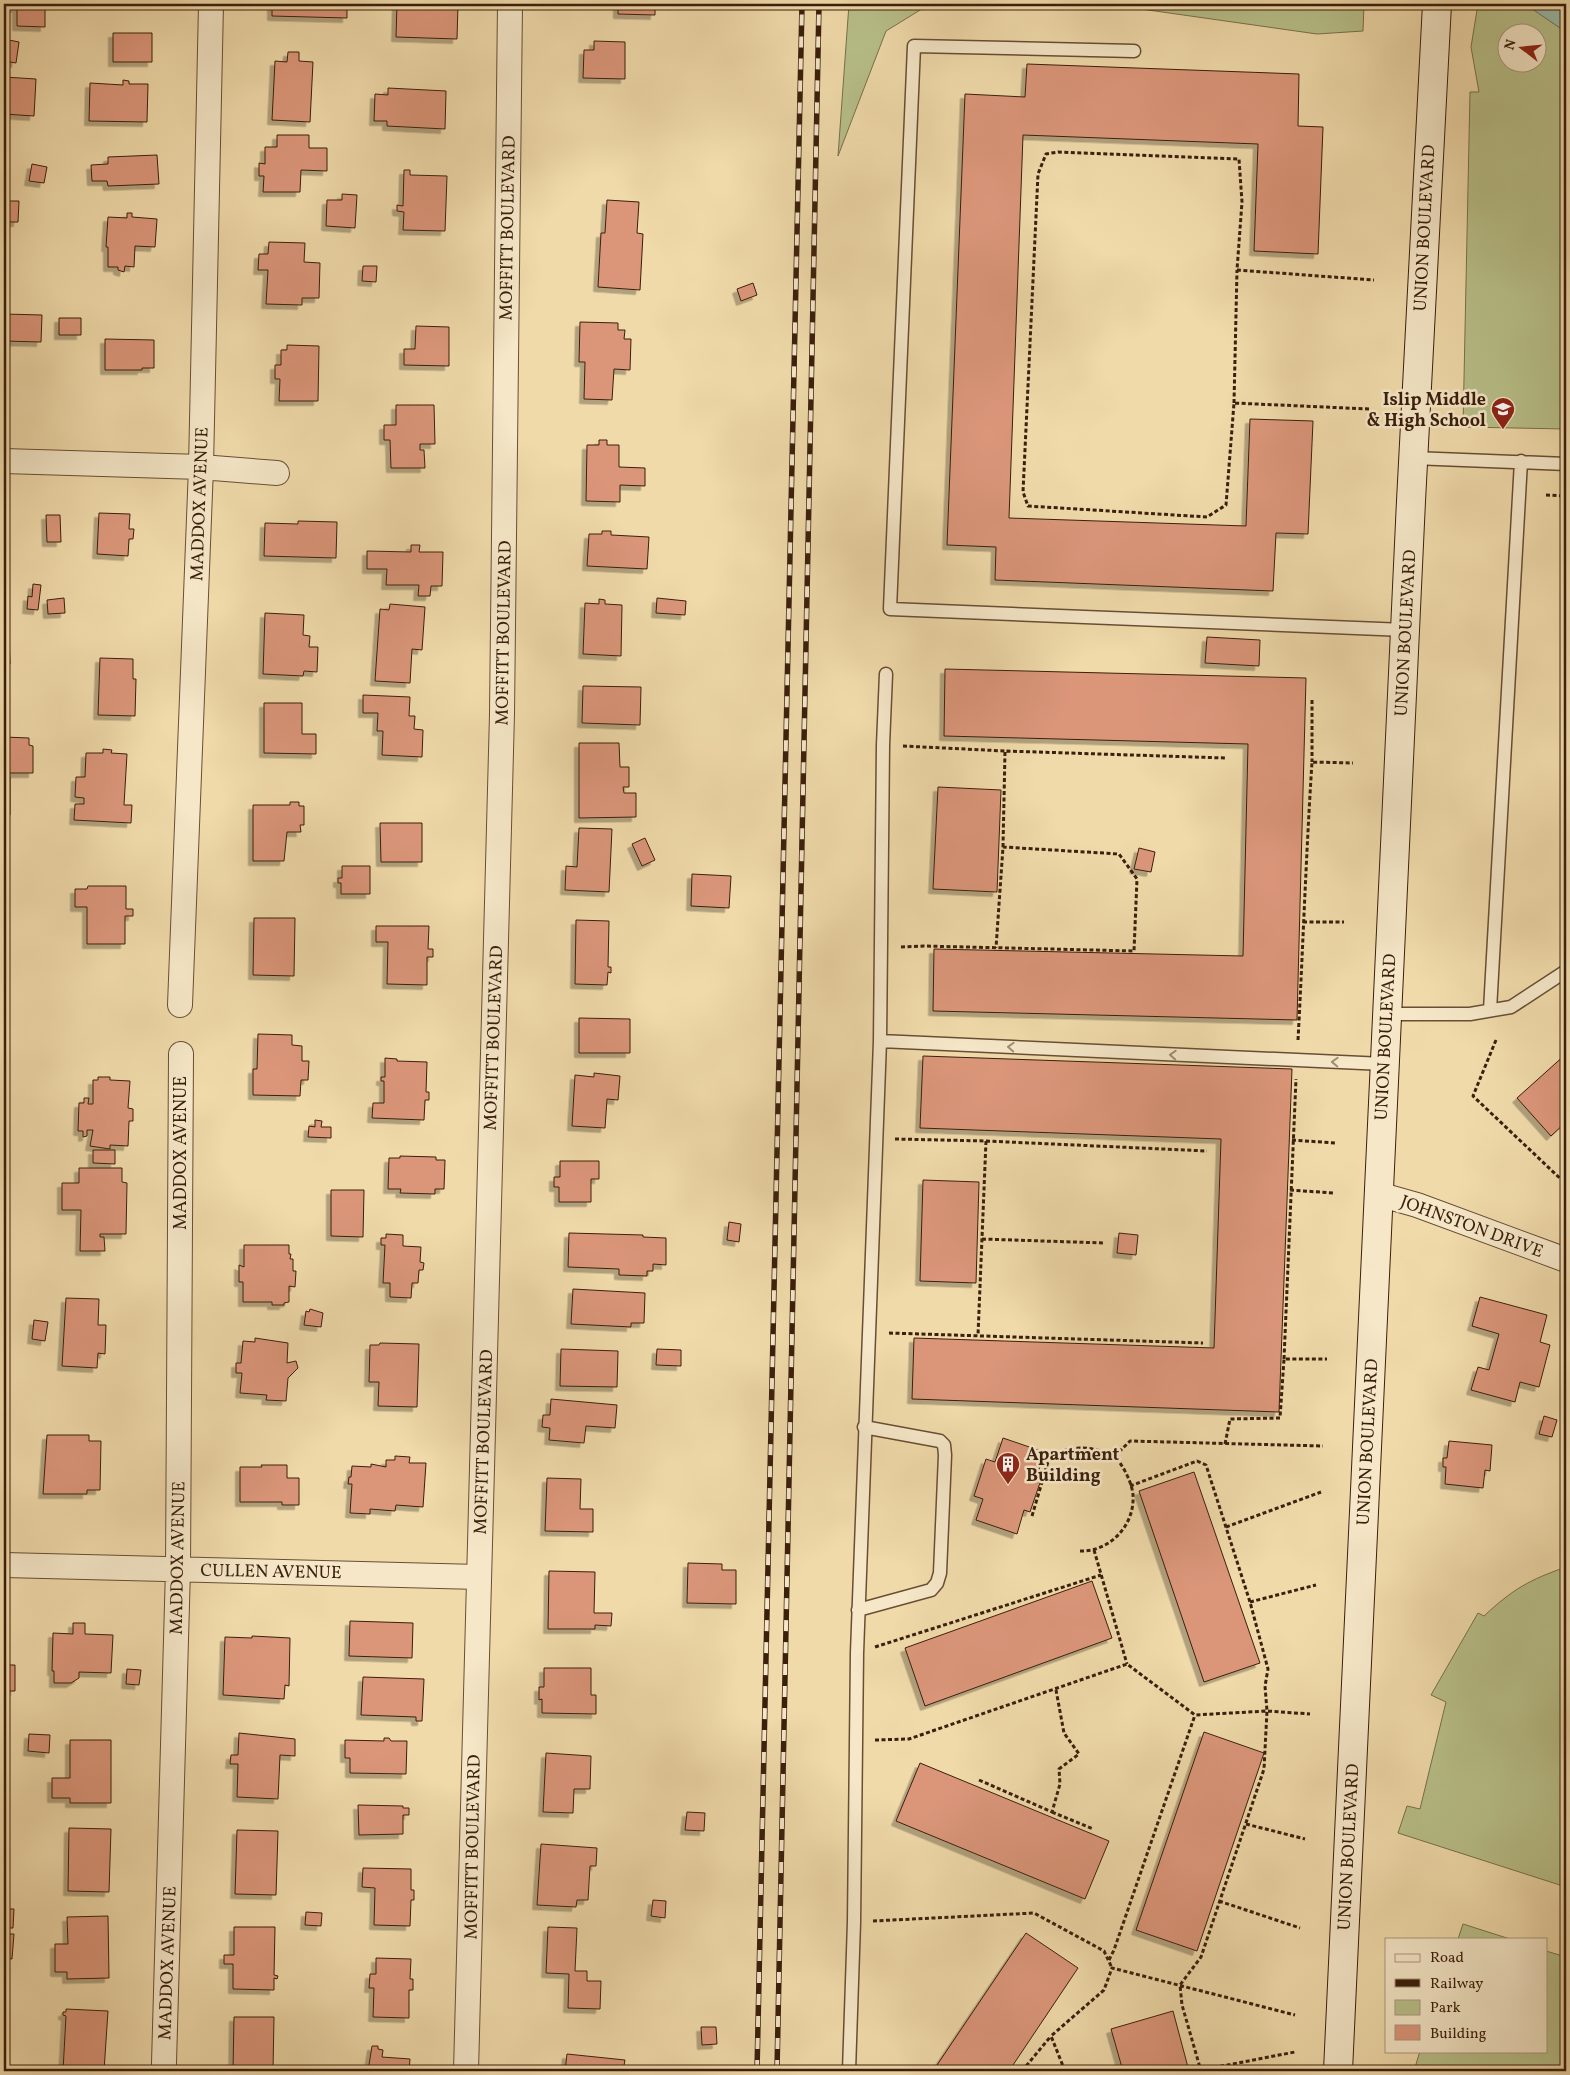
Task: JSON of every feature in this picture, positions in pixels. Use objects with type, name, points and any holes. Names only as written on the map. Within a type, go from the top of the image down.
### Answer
[{"type":"main road","name":"UNION BOULEVARD","points":[[1338,2071],[1386,1014],[1437,4]]},
{"type":"street","name":"MADDOX AVENUE","points":[[180,1005],[201,467],[211,4]]},
{"type":"street","name":"MOFFITT BOULEVARD","points":[[466,2071],[502,714],[510,4]]},
{"type":"street","points":[[4,461],[201,467],[277,473]]},
{"type":"street","name":"MADDOX AVENUE","points":[[164,2063],[178,1569],[180,1054]]},
{"type":"street","name":"JOHNSTON DRIVE","points":[[1378,1194],[1417,1205],[1566,1260]]},
{"type":"street","name":"CULLEN AVENUE","points":[[4,1565],[479,1577]]},
{"type":"lane","points":[[1134,51],[914,46],[890,609],[1405,630]]},
{"type":"lane","points":[[1413,458],[1566,464]]},
{"type":"lane","points":[[1490,1010],[1521,461]]},
{"type":"lane","points":[[849,2071],[854,1922],[858,1610],[880,1041],[883,745],[886,674]]},
{"type":"lane","points":[[1386,1014],[1470,1014],[1510,1007],[1566,971]]},
{"type":"lane","points":[[880,1041],[1384,1064]]},
{"type":"lane","points":[[858,1610],[931,1590],[937,1583],[940,1573],[945,1455],[944,1445],[940,1442],[864,1427]]},
{"type":"path","points":[[1058,152],[1239,159],[1242,202],[1236,270],[1234,403],[1226,505],[1207,517],[1028,506],[1023,492],[1038,174],[1046,154],[1058,152]]},
{"type":"path","points":[[1236,270],[1374,280]]},
{"type":"path","points":[[1234,403],[1369,409]]},
{"type":"path","points":[[1546,495],[1566,496]]},
{"type":"path","points":[[1225,1444],[1230,1419],[1280,1418],[1292,1140],[1312,762],[1312,700]]},
{"type":"path","points":[[883,745],[1226,758]]},
{"type":"path","points":[[996,948],[1004,847],[1005,751]]},
{"type":"path","points":[[1312,762],[1353,763]]},
{"type":"path","points":[[882,948],[924,946],[1134,951],[1137,879],[1118,854],[1004,847]]},
{"type":"path","points":[[1303,922],[1344,922]]},
{"type":"path","points":[[1496,1040],[1473,1096],[1566,1184]]},
{"type":"path","points":[[876,1138],[1207,1151]]},
{"type":"path","points":[[1292,1140],[1334,1143]]},
{"type":"path","points":[[978,1335],[986,1142]]},
{"type":"path","points":[[1290,1190],[1333,1193]]},
{"type":"path","points":[[982,1239],[1104,1243]]},
{"type":"path","points":[[868,1333],[1202,1343]]},
{"type":"path","points":[[1284,1359],[1327,1359]]},
{"type":"path","points":[[1115,1456],[1130,1441],[1323,1446]]},
{"type":"path","points":[[1032,1516],[1050,1455],[1077,1448],[1094,1448],[1115,1456],[1122,1466],[1133,1494],[1132,1510],[1119,1536],[1094,1550],[1080,1551]]},
{"type":"path","points":[[1130,1486],[1197,1461],[1206,1465],[1250,1602],[1268,1669],[1264,1686],[1267,1711],[1264,1769],[1201,1957],[1180,1985],[1182,2005],[1201,2071],[1295,2052]]},
{"type":"path","points":[[1226,1527],[1321,1492]]},
{"type":"path","points":[[1094,1550],[1127,1664],[1194,1715],[1267,1711],[1310,1714]]},
{"type":"path","points":[[857,1653],[1101,1575]]},
{"type":"path","points":[[1250,1602],[1316,1585]]},
{"type":"path","points":[[855,1741],[909,1740],[1127,1664]]},
{"type":"path","points":[[1052,1812],[1060,1784],[1059,1769],[1079,1754],[1064,1733],[1056,1690]]},
{"type":"path","points":[[1108,1960],[1114,1950],[1194,1715]]},
{"type":"path","points":[[979,1780],[1093,1829]]},
{"type":"path","points":[[1246,1824],[1305,1839]]},
{"type":"path","points":[[1220,1901],[1300,1928]]},
{"type":"path","points":[[854,1922],[1034,1913],[1104,1951],[1112,1968],[1104,1990],[1051,2036],[1022,2071]]},
{"type":"path","points":[[1112,1968],[1295,2015]]},
{"type":"path","points":[[1051,2036],[1065,2071]]},
{"type":"green space","points":[[849,4],[1364,4],[1363,31],[1317,34],[1127,7],[925,7],[886,31],[838,156]]},
{"type":"green space","points":[[1478,4],[1525,4],[1566,32],[1566,429],[1463,427],[1470,92],[1479,92],[1471,47]]},
{"type":"green space","points":[[1566,1567],[1566,1887],[1398,1833],[1407,1806],[1420,1809],[1446,1702],[1431,1695],[1478,1613],[1484,1616],[1522,1586]]},
{"type":"green space","points":[[1463,1924],[1507,1938],[1458,1938]]},
{"type":"green space","points":[[1548,1952],[1566,1957],[1566,2071],[1414,2071],[1420,2052],[1548,2052]]},
{"type":"shaded area","points":[[1525,4],[1566,4],[1566,32]]},
{"type":"building","points":[[14,4],[45,4],[45,27],[17,26],[17,8],[14,8]]},
{"type":"building","points":[[272,4],[347,4],[347,18],[272,16]]},
{"type":"building","points":[[397,4],[458,4],[457,39],[396,37]]},
{"type":"building","points":[[618,4],[655,4],[655,15],[618,14]]},
{"type":"building","points":[[113,33],[152,33],[152,62],[113,62]]},
{"type":"building","points":[[4,39],[19,42],[16,63],[4,61]]},
{"type":"building","points":[[594,41],[625,42],[625,79],[583,78],[584,50],[594,50]]},
{"type":"building","points":[[288,52],[299,52],[299,61],[313,62],[310,122],[272,120],[275,61],[287,62]]},
{"type":"building","points":[[1027,64],[1299,74],[1298,126],[1323,127],[1318,254],[1254,251],[1258,144],[1023,135],[1009,518],[1246,526],[1250,419],[1313,421],[1308,534],[1276,533],[1273,591],[995,580],[996,547],[947,545],[965,94],[1025,97]]},
{"type":"building","points":[[4,77],[36,79],[34,116],[4,114]]},
{"type":"building","points":[[123,80],[129,81],[129,84],[148,84],[147,122],[89,121],[90,83],[123,85]]},
{"type":"building","points":[[388,88],[446,91],[445,129],[387,126],[387,121],[374,121],[375,94],[388,95]]},
{"type":"building","points":[[277,135],[309,135],[309,148],[327,148],[327,171],[301,170],[300,192],[263,192],[264,176],[259,176],[259,163],[265,164],[265,147],[277,147]]},
{"type":"building","points":[[157,155],[159,184],[108,186],[107,181],[92,181],[91,165],[108,164],[108,157]]},
{"type":"building","points":[[32,164],[47,167],[44,183],[29,181]]},
{"type":"building","points":[[404,170],[410,170],[410,175],[447,176],[445,231],[403,230],[404,212],[397,211],[397,205],[403,206]]},
{"type":"building","points":[[342,194],[357,195],[355,228],[326,226],[327,200],[342,200]]},
{"type":"building","points":[[607,200],[639,202],[637,233],[643,234],[640,290],[598,287],[601,233],[605,233]]},
{"type":"building","points":[[4,201],[19,201],[18,222],[8,222],[8,238],[4,238]]},
{"type":"building","points":[[127,213],[132,213],[132,217],[157,219],[155,247],[135,246],[134,267],[125,266],[124,272],[118,270],[118,267],[108,267],[108,247],[106,247],[108,217],[127,218]]},
{"type":"building","points":[[269,242],[305,243],[304,262],[320,263],[319,298],[302,298],[302,305],[266,304],[268,270],[258,270],[259,254],[268,254]]},
{"type":"building","points":[[363,266],[377,266],[376,282],[362,281]]},
{"type":"building","points":[[753,283],[757,295],[741,301],[737,289]]},
{"type":"building","points":[[4,314],[42,315],[41,342],[4,341]]},
{"type":"building","points":[[59,318],[81,318],[81,335],[59,335]]},
{"type":"building","points":[[580,322],[618,323],[618,330],[625,330],[624,339],[631,339],[630,370],[614,369],[612,400],[584,399],[585,362],[579,362]]},
{"type":"building","points":[[416,326],[449,327],[449,366],[404,365],[404,349],[415,349]]},
{"type":"building","points":[[105,339],[154,340],[154,368],[142,368],[142,370],[105,370]]},
{"type":"building","points":[[287,345],[319,346],[318,401],[279,401],[280,379],[275,379],[275,365],[281,365],[281,350],[287,350]]},
{"type":"building","points":[[396,405],[434,405],[435,444],[420,444],[420,450],[424,450],[425,468],[391,468],[390,440],[384,440],[384,425],[396,425]]},
{"type":"building","points":[[599,440],[607,440],[607,445],[619,445],[619,467],[645,468],[645,486],[620,485],[620,502],[586,501],[587,445],[599,445]]},
{"type":"building","points":[[99,513],[130,514],[129,529],[134,529],[133,539],[129,539],[128,556],[97,554]]},
{"type":"building","points":[[46,515],[60,515],[61,542],[47,542]]},
{"type":"building","points":[[298,521],[337,522],[336,558],[264,556],[265,523],[298,524]]},
{"type":"building","points":[[602,531],[611,531],[611,535],[649,537],[647,569],[587,566],[589,534],[602,534]]},
{"type":"building","points":[[411,545],[420,545],[419,552],[443,552],[442,586],[431,586],[430,596],[418,596],[419,585],[386,585],[387,569],[367,569],[367,551],[411,552]]},
{"type":"building","points":[[4,550],[7,550],[7,579],[4,579]]},
{"type":"building","points":[[33,584],[41,585],[38,610],[27,609],[28,596],[32,597]]},
{"type":"building","points":[[64,598],[65,613],[48,614],[47,600]]},
{"type":"building","points":[[657,598],[686,601],[685,615],[656,613]]},
{"type":"building","points":[[599,599],[605,600],[605,604],[622,605],[621,656],[583,654],[585,603],[599,604]]},
{"type":"building","points":[[390,604],[425,607],[422,650],[412,649],[410,683],[375,681],[380,609],[389,610]]},
{"type":"building","points":[[265,613],[304,615],[303,635],[310,636],[309,647],[318,647],[317,672],[304,671],[303,676],[263,674]]},
{"type":"building","points":[[4,637],[9,637],[10,664],[4,664]]},
{"type":"building","points":[[1207,637],[1260,640],[1259,666],[1205,663]]},
{"type":"building","points":[[100,658],[133,659],[133,679],[136,679],[135,716],[98,715]]},
{"type":"building","points":[[945,669],[1306,678],[1297,1020],[933,1011],[934,949],[1243,956],[1248,744],[944,736]]},
{"type":"building","points":[[583,686],[641,687],[640,725],[582,723]]},
{"type":"building","points":[[363,695],[410,697],[409,716],[415,716],[414,729],[423,730],[422,757],[382,755],[383,731],[377,731],[378,713],[363,713]]},
{"type":"building","points":[[264,703],[302,703],[302,734],[316,734],[316,754],[264,753]]},
{"type":"building","points":[[4,737],[29,738],[29,745],[33,746],[33,773],[4,773]]},
{"type":"building","points":[[579,743],[619,743],[620,767],[629,767],[629,787],[623,787],[624,793],[636,793],[636,817],[579,818]]},
{"type":"building","points":[[103,749],[112,750],[111,753],[127,754],[124,805],[132,805],[131,823],[74,820],[75,804],[84,804],[84,798],[75,797],[76,777],[85,777],[86,753],[103,753]]},
{"type":"building","points":[[4,777],[10,777],[10,815],[4,815]]},
{"type":"building","points":[[938,787],[1001,790],[997,892],[933,889]]},
{"type":"building","points":[[290,802],[299,802],[299,806],[304,806],[304,825],[300,825],[301,832],[287,832],[284,861],[253,861],[253,805],[290,805]]},
{"type":"building","points":[[380,823],[422,823],[422,862],[381,862]]},
{"type":"building","points":[[579,828],[612,829],[609,892],[565,890],[566,866],[577,867]]},
{"type":"building","points":[[645,838],[655,860],[642,866],[632,844]]},
{"type":"building","points":[[1139,848],[1155,852],[1151,872],[1134,869]]},
{"type":"building","points":[[342,866],[370,866],[370,894],[341,894],[341,883],[338,883],[338,878],[342,878]]},
{"type":"building","points":[[692,874],[731,876],[729,908],[691,906]]},
{"type":"building","points":[[88,886],[126,886],[126,909],[133,909],[133,916],[125,916],[125,944],[87,944],[87,907],[75,907],[75,889],[87,889]]},
{"type":"building","points":[[254,918],[295,918],[294,976],[253,975]]},
{"type":"building","points":[[576,920],[609,921],[608,967],[611,967],[611,973],[608,972],[607,985],[575,984]]},
{"type":"building","points":[[376,926],[429,926],[428,949],[433,949],[433,957],[427,957],[427,985],[387,984],[388,942],[376,942]]},
{"type":"building","points":[[579,1018],[630,1019],[630,1053],[579,1053]]},
{"type":"building","points":[[258,1034],[292,1035],[292,1045],[302,1046],[302,1061],[309,1061],[308,1080],[301,1080],[300,1096],[253,1095],[253,1069],[257,1069]]},
{"type":"building","points":[[1566,1054],[1566,1122],[1551,1136],[1517,1098]]},
{"type":"building","points":[[923,1056],[1292,1069],[1279,1412],[912,1399],[914,1338],[1214,1348],[1221,1139],[920,1128]]},
{"type":"building","points":[[385,1058],[397,1059],[397,1061],[427,1062],[426,1092],[429,1092],[429,1100],[425,1100],[424,1120],[372,1118],[373,1103],[384,1103],[384,1081],[381,1081],[381,1077],[385,1077]]},
{"type":"building","points":[[594,1073],[620,1076],[618,1100],[607,1099],[605,1128],[572,1126],[575,1075],[594,1077]]},
{"type":"building","points":[[98,1077],[130,1081],[128,1108],[133,1109],[133,1121],[129,1121],[128,1146],[110,1145],[110,1149],[90,1146],[93,1130],[87,1130],[87,1136],[83,1137],[83,1131],[78,1131],[79,1103],[84,1103],[84,1098],[89,1098],[88,1104],[93,1104],[93,1080],[98,1080]]},
{"type":"building","points":[[4,1111],[7,1111],[6,1127],[4,1127]]},
{"type":"building","points":[[315,1120],[322,1121],[321,1127],[331,1127],[331,1138],[308,1137],[309,1126],[315,1127]]},
{"type":"building","points":[[93,1150],[115,1150],[115,1164],[93,1163]]},
{"type":"building","points":[[400,1156],[436,1157],[436,1160],[445,1160],[444,1189],[435,1189],[435,1194],[400,1193],[401,1189],[388,1189],[389,1158],[400,1158]]},
{"type":"building","points":[[560,1161],[599,1161],[599,1179],[591,1179],[591,1202],[559,1202],[559,1187],[554,1187],[554,1177],[560,1177]]},
{"type":"building","points":[[79,1168],[122,1168],[122,1182],[127,1183],[126,1234],[100,1234],[100,1237],[104,1237],[105,1251],[80,1251],[81,1210],[62,1210],[62,1183],[79,1183]]},
{"type":"building","points":[[923,1180],[979,1182],[976,1283],[920,1281]]},
{"type":"building","points":[[331,1190],[364,1190],[363,1237],[331,1236]]},
{"type":"building","points":[[729,1222],[741,1224],[739,1242],[727,1240]]},
{"type":"building","points":[[569,1233],[643,1235],[643,1237],[666,1238],[666,1265],[653,1264],[653,1271],[647,1271],[647,1276],[619,1275],[619,1269],[568,1267]]},
{"type":"building","points":[[1119,1233],[1138,1235],[1136,1255],[1117,1253]]},
{"type":"building","points":[[386,1234],[403,1235],[403,1246],[421,1247],[420,1262],[424,1263],[423,1270],[419,1270],[418,1283],[412,1283],[411,1298],[390,1297],[390,1283],[383,1283],[385,1245],[381,1245],[381,1238],[386,1238]]},
{"type":"building","points":[[244,1245],[289,1245],[290,1259],[293,1259],[293,1271],[296,1271],[295,1287],[289,1286],[289,1302],[284,1303],[284,1305],[272,1305],[272,1302],[243,1302],[243,1282],[239,1282],[239,1265],[244,1267]]},
{"type":"building","points":[[573,1289],[645,1293],[644,1323],[631,1323],[631,1327],[571,1324]]},
{"type":"building","points":[[1480,1297],[1547,1315],[1540,1342],[1550,1345],[1539,1387],[1520,1382],[1515,1402],[1471,1390],[1478,1367],[1489,1370],[1499,1334],[1472,1326]]},
{"type":"building","points":[[66,1298],[99,1299],[98,1325],[106,1325],[105,1354],[98,1353],[97,1368],[62,1366]]},
{"type":"building","points":[[310,1309],[323,1313],[321,1327],[304,1325],[306,1311],[309,1312]]},
{"type":"building","points":[[34,1320],[48,1322],[45,1341],[32,1339]]},
{"type":"building","points":[[255,1338],[288,1343],[287,1363],[296,1361],[298,1368],[288,1378],[286,1401],[266,1400],[267,1395],[240,1393],[242,1373],[236,1373],[236,1363],[241,1363],[243,1341],[255,1342]]},
{"type":"building","points":[[380,1343],[419,1344],[417,1407],[378,1406],[379,1382],[369,1382],[370,1345],[379,1345]]},
{"type":"building","points":[[561,1349],[618,1351],[617,1387],[560,1386]]},
{"type":"building","points":[[657,1349],[681,1350],[681,1366],[656,1365]]},
{"type":"building","points":[[551,1399],[617,1405],[615,1428],[586,1426],[584,1443],[549,1440],[550,1428],[542,1427],[543,1415],[550,1415]]},
{"type":"building","points":[[1544,1416],[1557,1420],[1552,1437],[1539,1434]]},
{"type":"building","points":[[47,1435],[89,1435],[89,1441],[101,1441],[100,1490],[87,1490],[87,1494],[43,1494]]},
{"type":"building","name":"Apartment Building","points":[[1003,1438],[1044,1452],[1038,1473],[1043,1474],[1030,1512],[1024,1510],[1017,1534],[976,1520],[983,1499],[974,1496],[986,1459],[995,1462]]},
{"type":"building","points":[[1449,1441],[1492,1445],[1490,1471],[1485,1470],[1483,1488],[1445,1484],[1446,1467],[1443,1467],[1443,1458],[1447,1458]]},
{"type":"building","points":[[395,1456],[410,1457],[409,1463],[426,1463],[423,1507],[396,1505],[395,1511],[370,1509],[370,1514],[350,1513],[352,1484],[348,1484],[352,1466],[371,1467],[371,1464],[386,1467],[386,1460],[395,1460]]},
{"type":"building","points":[[261,1465],[287,1465],[287,1478],[299,1478],[299,1505],[282,1505],[282,1502],[240,1502],[240,1467],[262,1467]]},
{"type":"building","points":[[1194,1472],[1260,1663],[1204,1682],[1139,1491]]},
{"type":"building","points":[[547,1478],[581,1479],[580,1509],[593,1509],[593,1532],[545,1531]]},
{"type":"building","points":[[688,1563],[722,1564],[722,1570],[736,1570],[736,1604],[687,1603]]},
{"type":"building","points":[[549,1571],[595,1572],[594,1613],[612,1613],[611,1626],[595,1625],[595,1629],[548,1629]]},
{"type":"building","points":[[1092,1581],[1112,1638],[925,1706],[905,1648]]},
{"type":"building","points":[[350,1621],[413,1623],[412,1658],[349,1656]]},
{"type":"building","points":[[73,1623],[85,1623],[85,1634],[113,1635],[111,1673],[79,1672],[79,1678],[71,1683],[54,1683],[54,1671],[52,1671],[53,1633],[73,1634]]},
{"type":"building","points":[[252,1636],[290,1638],[289,1686],[285,1685],[284,1699],[223,1695],[225,1637],[252,1638]]},
{"type":"building","points":[[4,1665],[15,1665],[15,1691],[4,1691]]},
{"type":"building","points":[[544,1668],[591,1668],[591,1695],[596,1695],[596,1714],[542,1713],[542,1699],[539,1700],[539,1687],[544,1687]]},
{"type":"building","points":[[127,1669],[141,1670],[139,1685],[126,1684]]},
{"type":"building","points":[[363,1677],[424,1679],[422,1721],[416,1721],[416,1717],[361,1715]]},
{"type":"building","points":[[1204,1732],[1264,1753],[1197,1951],[1136,1930]]},
{"type":"building","points":[[239,1733],[295,1739],[295,1756],[280,1755],[278,1799],[237,1797],[238,1764],[230,1764],[231,1755],[238,1755]]},
{"type":"building","points":[[29,1734],[50,1735],[49,1753],[28,1751]]},
{"type":"building","points":[[384,1738],[389,1738],[391,1741],[407,1741],[406,1774],[350,1773],[350,1758],[345,1758],[345,1740],[384,1741]]},
{"type":"building","points":[[70,1740],[111,1740],[111,1803],[70,1803],[70,1798],[52,1798],[52,1778],[70,1778]]},
{"type":"building","points":[[546,1753],[591,1756],[590,1789],[574,1789],[573,1813],[543,1812]]},
{"type":"building","points":[[920,1763],[1109,1841],[1085,1899],[896,1821]]},
{"type":"building","points":[[358,1805],[403,1806],[403,1808],[409,1808],[409,1815],[403,1815],[403,1834],[359,1835]]},
{"type":"building","points":[[687,1812],[705,1813],[704,1831],[685,1830]]},
{"type":"building","points":[[69,1828],[111,1829],[109,1892],[68,1891]]},
{"type":"building","points":[[237,1830],[278,1831],[276,1895],[235,1894]]},
{"type":"building","points":[[541,1844],[597,1848],[596,1866],[590,1866],[588,1900],[577,1900],[576,1907],[537,1905]]},
{"type":"building","points":[[363,1868],[411,1869],[411,1890],[414,1890],[414,1900],[411,1900],[410,1926],[374,1925],[375,1888],[362,1887]]},
{"type":"building","points":[[653,1900],[666,1901],[665,1918],[651,1916]]},
{"type":"building","points":[[4,1909],[14,1909],[13,1928],[4,1928]]},
{"type":"building","points":[[306,1912],[322,1913],[321,1926],[305,1925]]},
{"type":"building","points":[[108,1916],[109,1978],[67,1979],[67,1972],[55,1972],[55,1944],[68,1944],[67,1917]]},
{"type":"building","points":[[234,1927],[275,1927],[274,1975],[278,1976],[277,1979],[274,1978],[274,1990],[233,1989],[233,1964],[224,1964],[224,1955],[234,1955]]},
{"type":"building","points":[[548,1927],[577,1928],[575,1971],[587,1971],[587,1981],[601,1981],[600,2009],[568,2008],[569,1974],[546,1973]]},
{"type":"building","points":[[1026,1933],[1078,1968],[1009,2071],[933,2071]]},
{"type":"building","points":[[4,1934],[14,1934],[12,1959],[4,1958]]},
{"type":"building","points":[[376,1958],[411,1959],[410,1979],[413,1979],[413,1990],[409,1990],[409,2018],[373,2017],[374,1988],[369,1988],[370,1974],[376,1974]]},
{"type":"building","points":[[66,2009],[108,2011],[104,2071],[63,2071],[66,2016],[63,2015],[63,2012],[66,2012]]},
{"type":"building","points":[[1173,2011],[1189,2071],[1123,2071],[1111,2029]]},
{"type":"building","points":[[234,2017],[274,2017],[273,2071],[233,2071]]},
{"type":"building","points":[[701,2027],[716,2027],[717,2044],[702,2045]]},
{"type":"building","points":[[372,2046],[378,2046],[378,2049],[383,2050],[382,2057],[410,2059],[409,2071],[368,2071]]},
{"type":"building","points":[[567,2054],[625,2060],[623,2071],[565,2071]]},
{"type":"railway","points":[[757,2071],[802,4]]},
{"type":"railway","points":[[777,2071],[819,4]]},
{"type":"place","name":"Islip Middle & High School","points":[[1503,430]]},
{"type":"place","name":"Apartment Building","points":[[1008,1485]]}]
